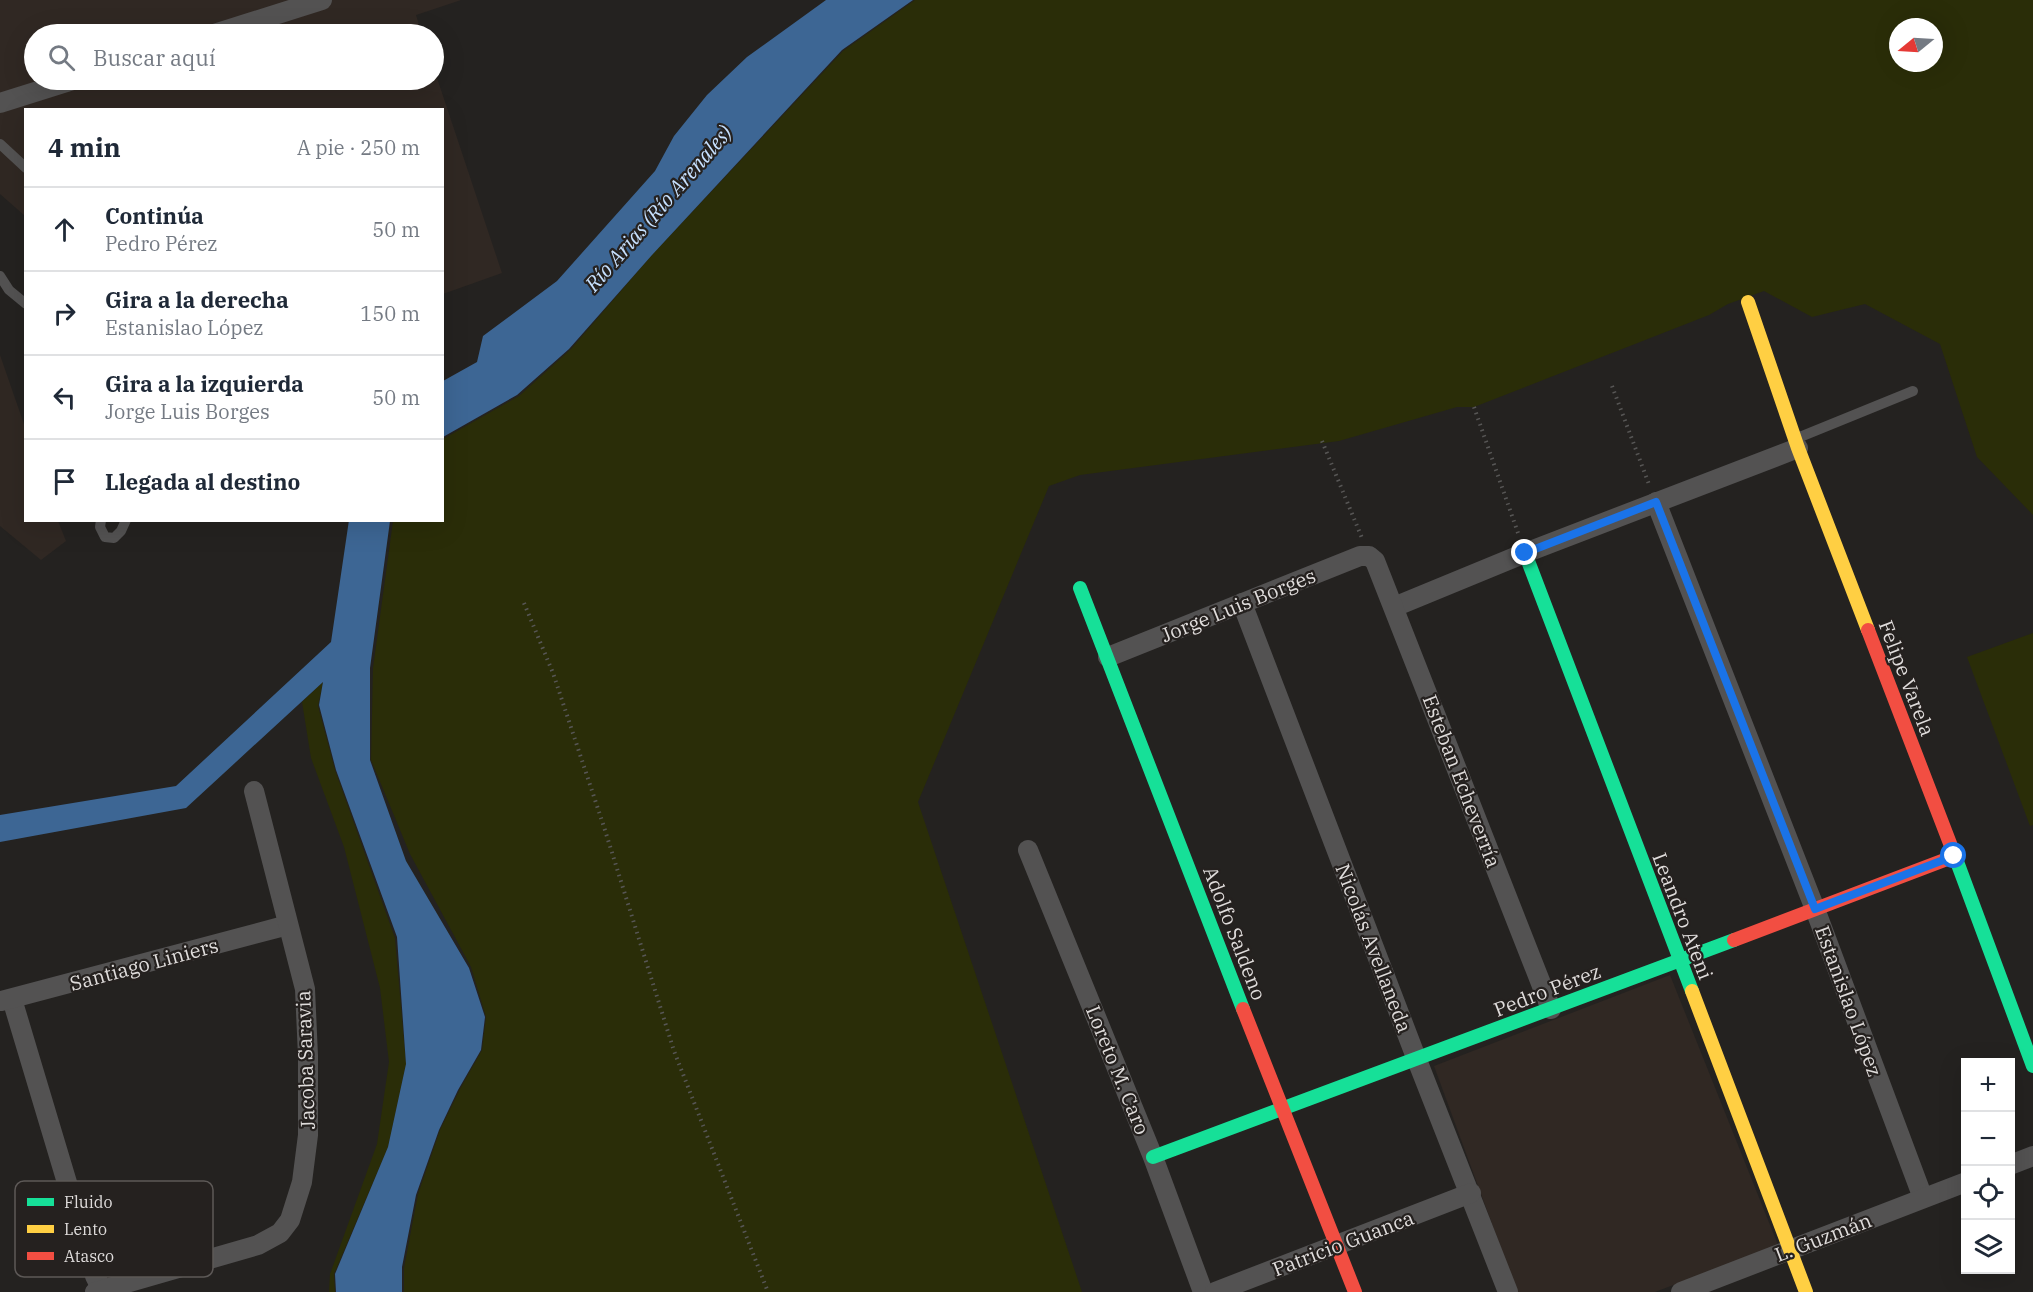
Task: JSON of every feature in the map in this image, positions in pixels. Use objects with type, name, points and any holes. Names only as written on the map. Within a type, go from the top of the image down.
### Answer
[{"type":"street","points":[[246,24],[322,0]]},
{"type":"street","points":[[0,103],[41,90]]},
{"type":"street","name":"Felipe Varela","points":[[1748,302],[1796,443],[2032,1058]]},
{"type":"street","points":[[1394,607],[1796,443]]},
{"type":"street","name":"Estanislao López","points":[[1656,502],[1815,909],[1923,1198]]},
{"type":"street","name":"Leandro Ateni","points":[[1525,553],[1806,1292]]},
{"type":"street","name":"Jorge Luis Borges","points":[[1108,657],[1359,556],[1369,556]]},
{"type":"street","name":"Esteban Echeverría","points":[[1369,556],[1375,561],[1394,607],[1551,1009]]},
{"type":"street","name":"Adolfo Saldeno","points":[[1080,588],[1281,1108],[1355,1292]]},
{"type":"street","name":"Nicolás Avellaneda","points":[[1242,603],[1508,1292]]},
{"type":"street","name":"Jacoba Saravia","points":[[213,1258],[258,1245],[280,1233],[290,1220],[302,1182],[308,1135],[305,989],[254,791]]},
{"type":"street","name":"Loreto M. Caro","points":[[1028,850],[1153,1157],[1203,1292]]},
{"type":"street","name":"Pedro Pérez","points":[[1153,1157],[1281,1108],[1417,1060],[1954,856]]},
{"type":"street","name":"Santiago Liniers","points":[[6,1000],[288,925]]},
{"type":"street","points":[[6,1000],[64,1181]]},
{"type":"street","points":[[2015,1163],[2033,1156]]},
{"type":"street","name":"L. Guzmán","points":[[1681,1292],[1961,1184]]},
{"type":"street","name":"Patricio Guanca","points":[[1215,1292],[1471,1193]]},
{"type":"street","name":"Jacoba Saravia","points":[[100,1291],[148,1277]]},
{"type":"lane","points":[[0,144],[24,166]]},
{"type":"lane","points":[[0,276],[9,290],[24,302]]},
{"type":"lane","points":[[1796,443],[1914,391]]},
{"type":"lane","points":[[101,522],[100,527],[105,537],[114,538],[125,522]]},
{"type":"path","points":[[1611,386],[1656,502]]},
{"type":"path","points":[[1474,407],[1525,553]]},
{"type":"path","points":[[1322,441],[1369,556]]},
{"type":"path","points":[[524,603],[553,673],[579,750],[674,1051],[768,1292]]},
{"type":"shaded area","points":[[0,0],[461,0],[416,15],[419,24],[24,24],[24,90],[441,90],[502,273],[444,294],[444,108],[24,108],[24,215],[0,194]]},
{"type":"shaded area","points":[[0,355],[24,424],[24,522],[58,522],[66,541],[41,560],[0,526]]},
{"type":"shaded area","points":[[1670,975],[1778,1245],[1655,1292],[1517,1292],[1434,1066]]},
{"type":"green space","points":[[915,0],[2033,0],[2033,515],[1977,457],[1940,344],[1865,304],[1812,317],[1764,291],[1728,304],[1709,315],[1474,407],[1457,407],[1339,441],[1080,475],[1049,486],[918,802],[1082,1292],[404,1292],[404,1268],[418,1194],[440,1130],[482,1050],[486,1017],[471,967],[410,854],[371,760],[373,668],[393,522],[444,522],[444,438],[519,396],[571,349],[652,255],[843,51]]},
{"type":"green space","points":[[2033,633],[2033,825],[2030,826],[1967,657]]},
{"type":"green space","points":[[323,682],[318,706],[335,770],[395,938],[406,1064],[388,1147],[334,1274],[335,1292],[329,1292],[330,1274],[377,1144],[389,1062],[380,988],[344,847],[311,758],[302,702]]},
{"type":"water","name":"Río Arias (Río Arenales)","points":[[826,0],[913,0],[842,50],[652,255],[569,349],[517,395],[444,436],[444,380],[477,362],[483,336],[557,281],[655,171],[674,136],[707,95],[747,57]]},
{"type":"water","points":[[349,522],[390,522],[370,668],[370,760],[406,861],[469,968],[485,1017],[481,1050],[439,1130],[416,1195],[402,1267],[402,1292],[336,1292],[335,1274],[388,1147],[406,1064],[397,937],[336,770],[319,705],[323,682],[186,808],[0,842],[0,815],[176,786],[331,642]]},
{"type":"traffic: fast","points":[[1525,553],[1692,991]]},
{"type":"traffic: fast","points":[[1080,588],[1243,1009]]},
{"type":"traffic: fast","points":[[1956,859],[2033,1066]]},
{"type":"traffic: fast","points":[[1153,1157],[1734,940]]},
{"type":"traffic: slow","points":[[1748,302],[1798,448],[1868,630]]},
{"type":"traffic: slow","points":[[1692,991],[1806,1292]]},
{"type":"traffic: jam","points":[[1868,630],[1956,859]]},
{"type":"traffic: jam","points":[[1734,940],[1955,856]]},
{"type":"traffic: jam","points":[[1243,1009],[1355,1292]]},
{"type":"route","points":[[1525,553],[1656,502],[1815,909],[1954,856]]}]
